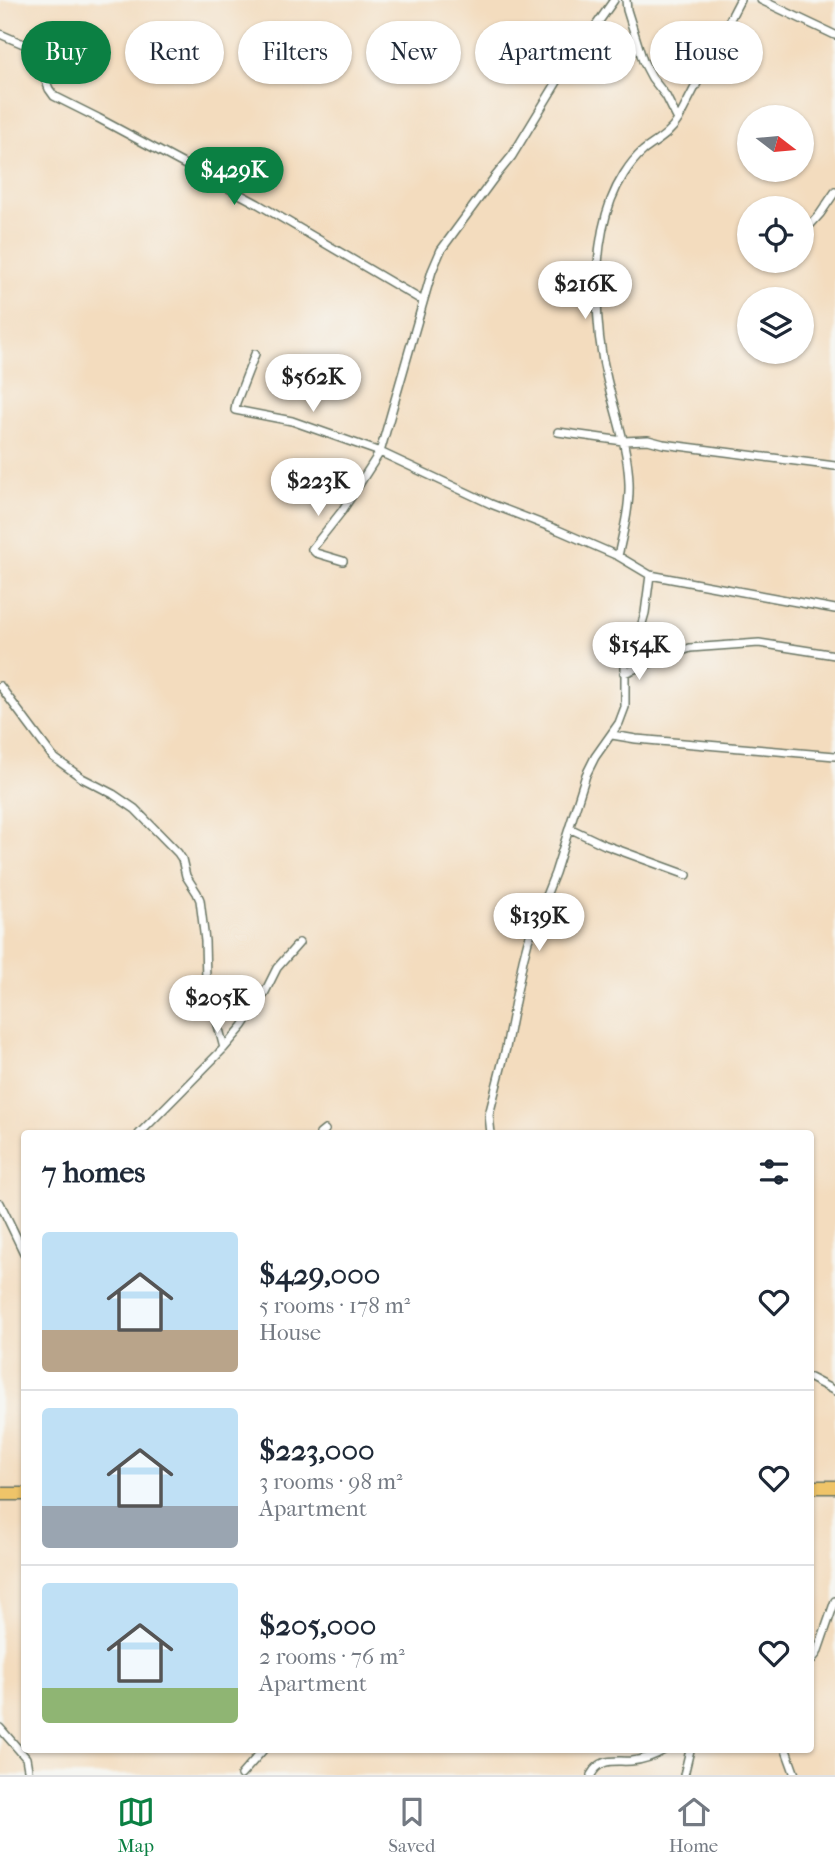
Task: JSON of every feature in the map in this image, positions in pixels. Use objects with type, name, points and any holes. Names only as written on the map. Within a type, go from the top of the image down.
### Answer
[{"type":"highway","points":[[814,1487],[835,1487]]},
{"type":"highway","points":[[0,1494],[21,1494]]},
{"type":"street","points":[[343,561],[316,553],[313,547],[342,512],[380,452],[432,271],[442,250],[512,156],[563,72],[614,0]]},
{"type":"street","points":[[626,0],[643,61],[678,120]]},
{"type":"street","points":[[618,556],[629,484],[623,441],[606,376],[600,330],[596,270],[603,227],[611,199],[633,161],[672,130],[740,0]]},
{"type":"street","points":[[761,0],[835,35]]},
{"type":"street","points":[[0,34],[28,46],[35,53],[54,96],[258,204],[423,301]]},
{"type":"street","points":[[814,221],[835,192]]},
{"type":"street","points":[[255,354],[235,410],[292,421],[380,452],[491,504],[618,556],[650,575],[835,609]]},
{"type":"street","points":[[558,432],[623,441],[648,440],[835,466]]},
{"type":"street","points":[[491,1130],[489,1115],[528,942],[544,904],[586,775],[619,723],[625,707],[625,664],[645,613],[650,575]]},
{"type":"street","points":[[624,673],[690,648],[759,643],[835,655]]},
{"type":"street","points":[[0,685],[53,757],[82,778],[135,809],[182,859],[186,876],[200,900],[206,979],[224,1048]]},
{"type":"street","points":[[612,734],[636,739],[835,756]]},
{"type":"street","points":[[569,828],[605,845],[687,874]]},
{"type":"street","points":[[150,1130],[243,1026],[278,968],[299,943]]},
{"type":"street","points":[[0,1203],[21,1246]]},
{"type":"street","points":[[16,1235],[21,1230]]},
{"type":"street","points":[[814,1380],[835,1391]]},
{"type":"street","points":[[814,1657],[835,1601]]},
{"type":"street","points":[[0,1728],[21,1752]]},
{"type":"street","points":[[22,1753],[26,1758],[29,1775]]},
{"type":"street","points":[[241,1775],[260,1753]]},
{"type":"street","points":[[591,1775],[598,1765],[613,1760],[632,1761],[659,1753]]},
{"type":"street","points":[[684,1775],[689,1753]]},
{"type":"street","points":[[787,1753],[795,1775]]}]
